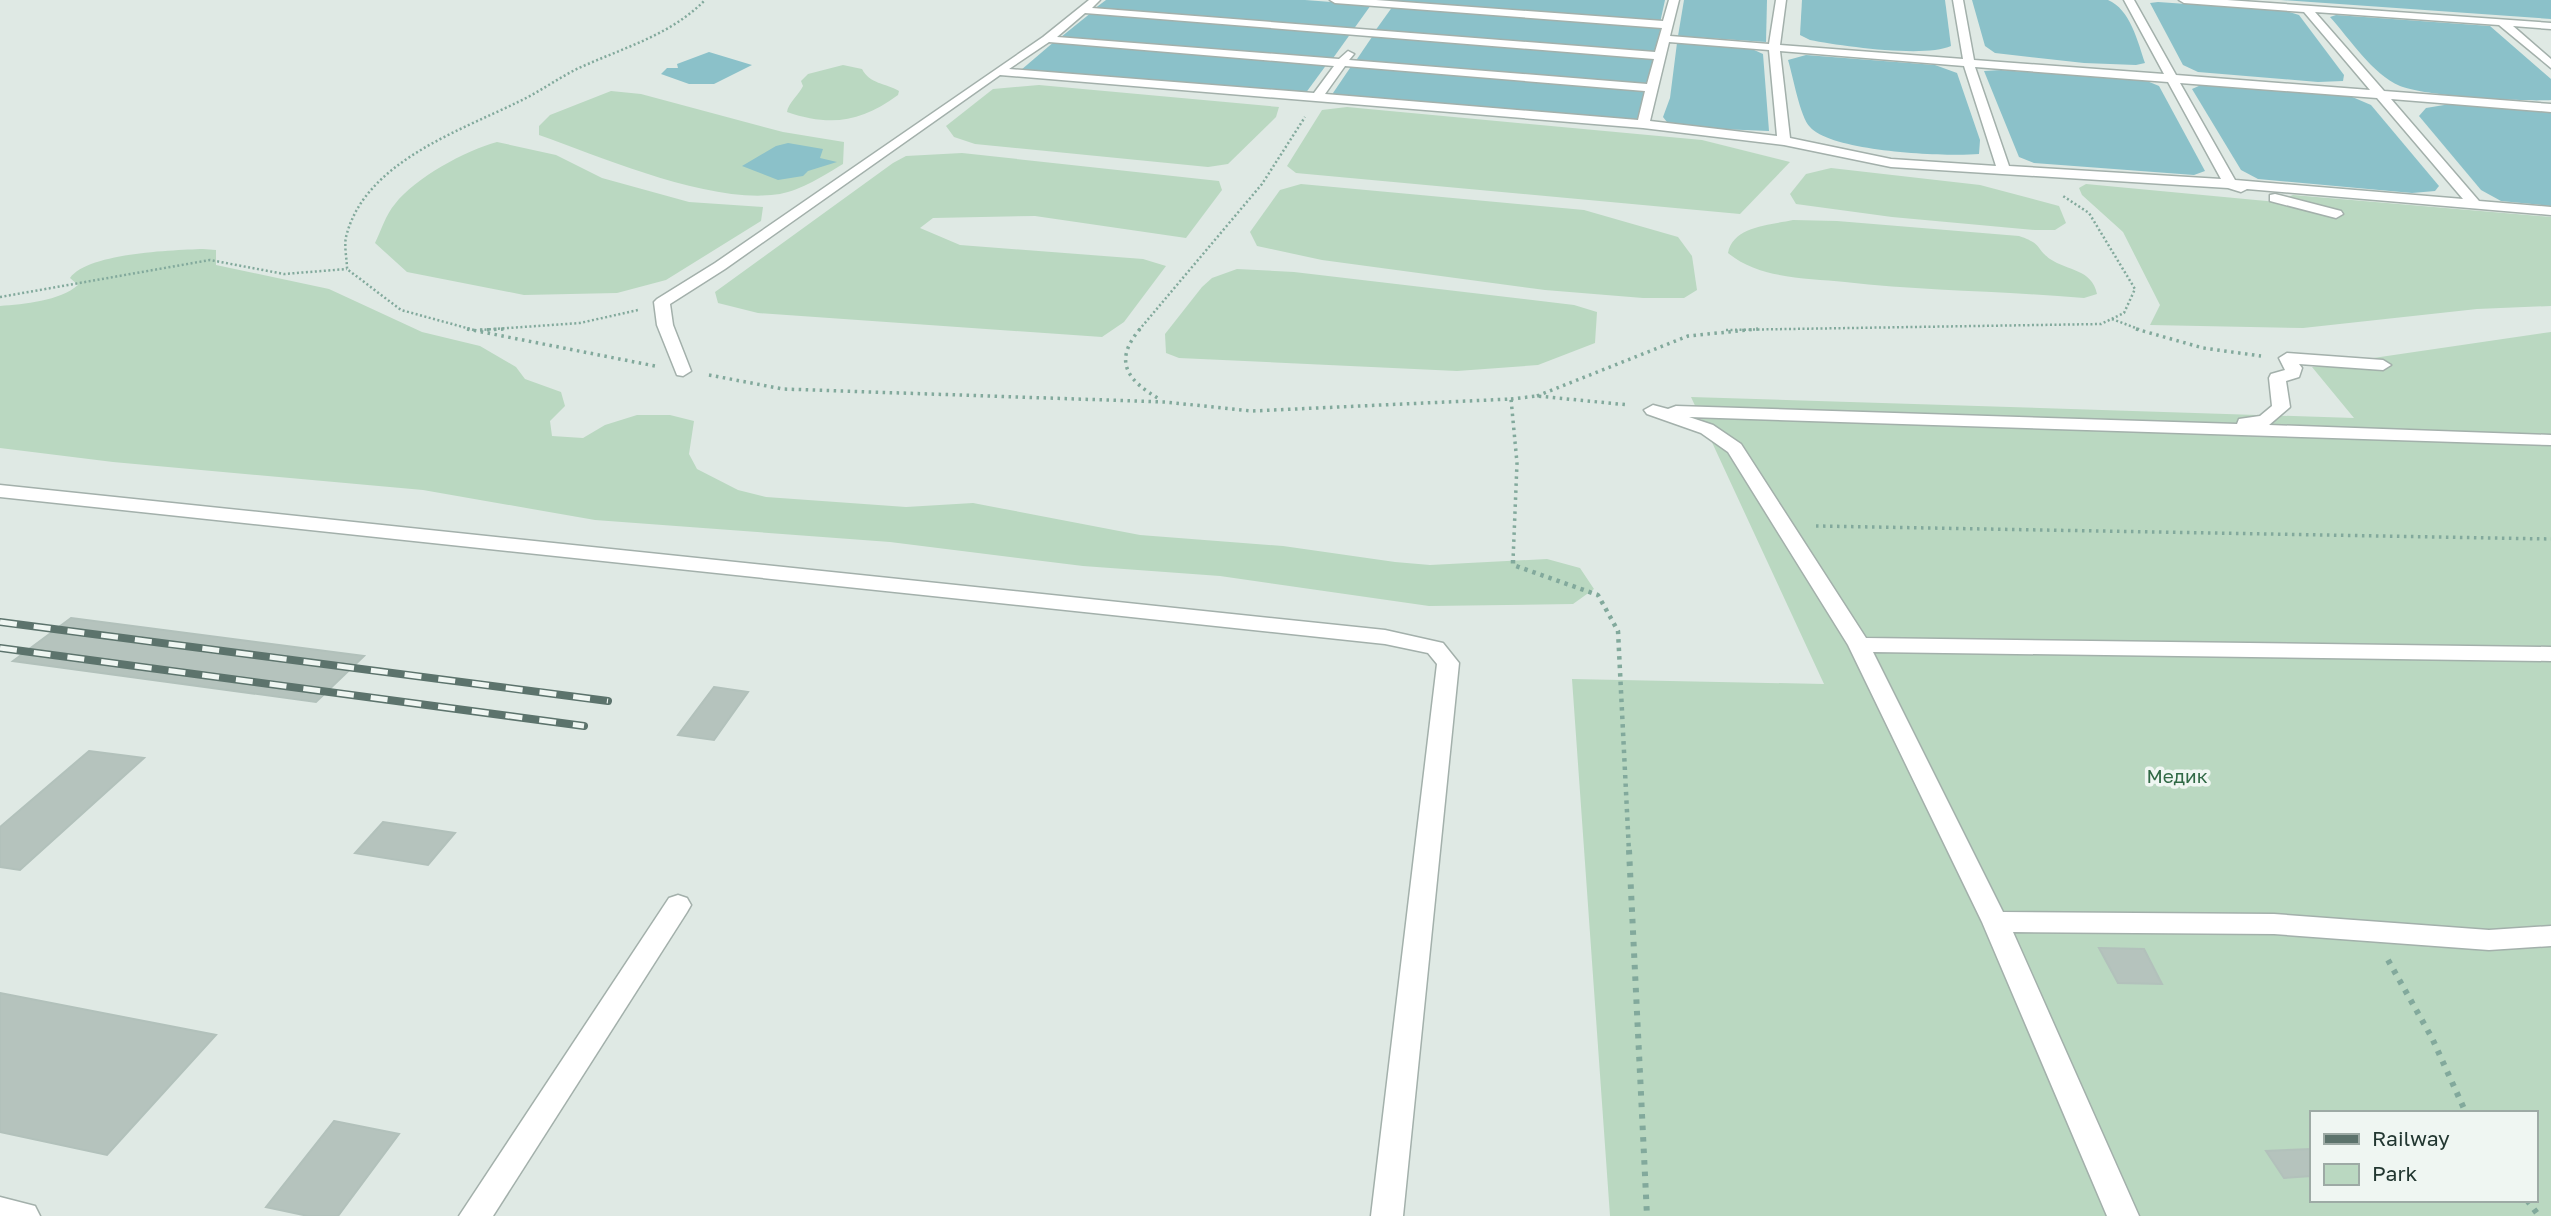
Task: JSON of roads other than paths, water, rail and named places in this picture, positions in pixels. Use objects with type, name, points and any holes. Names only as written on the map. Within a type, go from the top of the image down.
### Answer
[{"type":"lane","points":[[683,371],[665,325],[662,302],[720,266],[1047,39],[1095,0]]},
{"type":"lane","points":[[1335,0],[1375,14],[1662,56]]},
{"type":"lane","points":[[1643,124],[1674,0]]},
{"type":"lane","points":[[1781,0],[1774,47],[1784,141]]},
{"type":"lane","points":[[1958,0],[1969,64],[2004,170]]},
{"type":"lane","points":[[2129,0],[2230,184],[2336,214]]},
{"type":"lane","points":[[2184,0],[2551,26]]},
{"type":"lane","points":[[2307,9],[2474,204]]},
{"type":"lane","points":[[1083,10],[1375,14],[1669,25]]},
{"type":"lane","points":[[1317,98],[1375,14]]},
{"type":"lane","points":[[2501,22],[2551,65]]},
{"type":"lane","points":[[1047,39],[1653,88]]},
{"type":"lane","points":[[1665,39],[2551,108]]},
{"type":"lane","points":[[998,71],[1643,124],[1784,141],[1891,163],[2230,184],[2551,211]]},
{"type":"lane","points":[[2204,429],[2265,421],[2281,407],[2277,378],[2292,373],[2294,368],[2287,358],[2383,365]]},
{"type":"lane","points":[[2123,1216],[1995,922],[1859,645],[1735,448],[1707,429],[1653,410],[2551,440]]},
{"type":"lane","points":[[0,491],[1385,637],[1435,648],[1448,663],[1387,1216]]},
{"type":"lane","points":[[1859,645],[2551,654]]},
{"type":"lane","points":[[475,1216],[678,905]]},
{"type":"lane","points":[[1995,922],[2274,924],[2489,940],[2551,936]]},
{"type":"lane","points":[[0,1211],[24,1216]]},
{"type":"water","points":[[1106,0],[1305,0],[1371,5],[1353,30],[1094,9]]},
{"type":"water","points":[[1665,0],[1660,23],[1394,2]]},
{"type":"water","points":[[1684,0],[1767,0],[1766,42],[1678,36]]},
{"type":"water","points":[[1802,0],[1945,0],[1951,46],[1903,51],[1810,40],[1800,35]]},
{"type":"water","points":[[1972,0],[2108,0],[2116,4],[2128,18],[2145,63],[2084,63],[1995,53],[1985,46]]},
{"type":"water","points":[[2281,0],[2551,0],[2551,19]]},
{"type":"water","points":[[2150,3],[2286,11],[2299,15],[2344,75],[2343,81],[2318,82],[2198,72],[2183,65]]},
{"type":"water","points":[[1393,6],[1661,27],[1654,54],[1375,31]]},
{"type":"water","points":[[1092,12],[1351,33],[1331,61],[1061,37]]},
{"type":"water","points":[[2336,15],[2490,26],[2551,79],[2551,100],[2474,98],[2430,93],[2400,86],[2380,73],[2362,55],[2330,17]]},
{"type":"water","points":[[1374,34],[1655,57],[1648,87],[1355,62]]},
{"type":"water","points":[[1055,41],[1327,64],[1305,94],[1021,70]]},
{"type":"water","points":[[1677,43],[1752,49],[1763,54],[1769,131],[1694,128],[1667,122],[1663,117],[1670,98]]},
{"type":"water","points":[[709,52],[752,65],[714,84],[689,84],[661,74],[667,68],[678,68],[677,64]]},
{"type":"water","points":[[1806,55],[1935,65],[1957,73],[1980,140],[1979,154],[1942,155],[1890,151],[1841,142],[1822,135],[1806,122],[1788,60]]},
{"type":"water","points":[[1352,65],[1647,89],[1640,122],[1331,96]]},
{"type":"water","points":[[1984,71],[2147,81],[2159,86],[2205,171],[2194,175],[2034,163],[2019,157]]},
{"type":"water","points":[[2201,85],[2350,96],[2371,105],[2439,186],[2435,191],[2412,193],[2258,179],[2241,170],[2192,89]]},
{"type":"water","points":[[2450,104],[2551,112],[2551,206],[2501,201],[2481,190],[2419,116],[2426,108]]},
{"type":"water","points":[[788,143],[823,149],[820,158],[837,162],[808,171],[803,176],[778,180],[742,166],[776,146]]},
{"type":"railway","points":[[0,622],[608,701]]},
{"type":"railway","points":[[0,648],[584,726]]},
{"type":"park label","name":"Медик","points":[[2177,775]]}]
